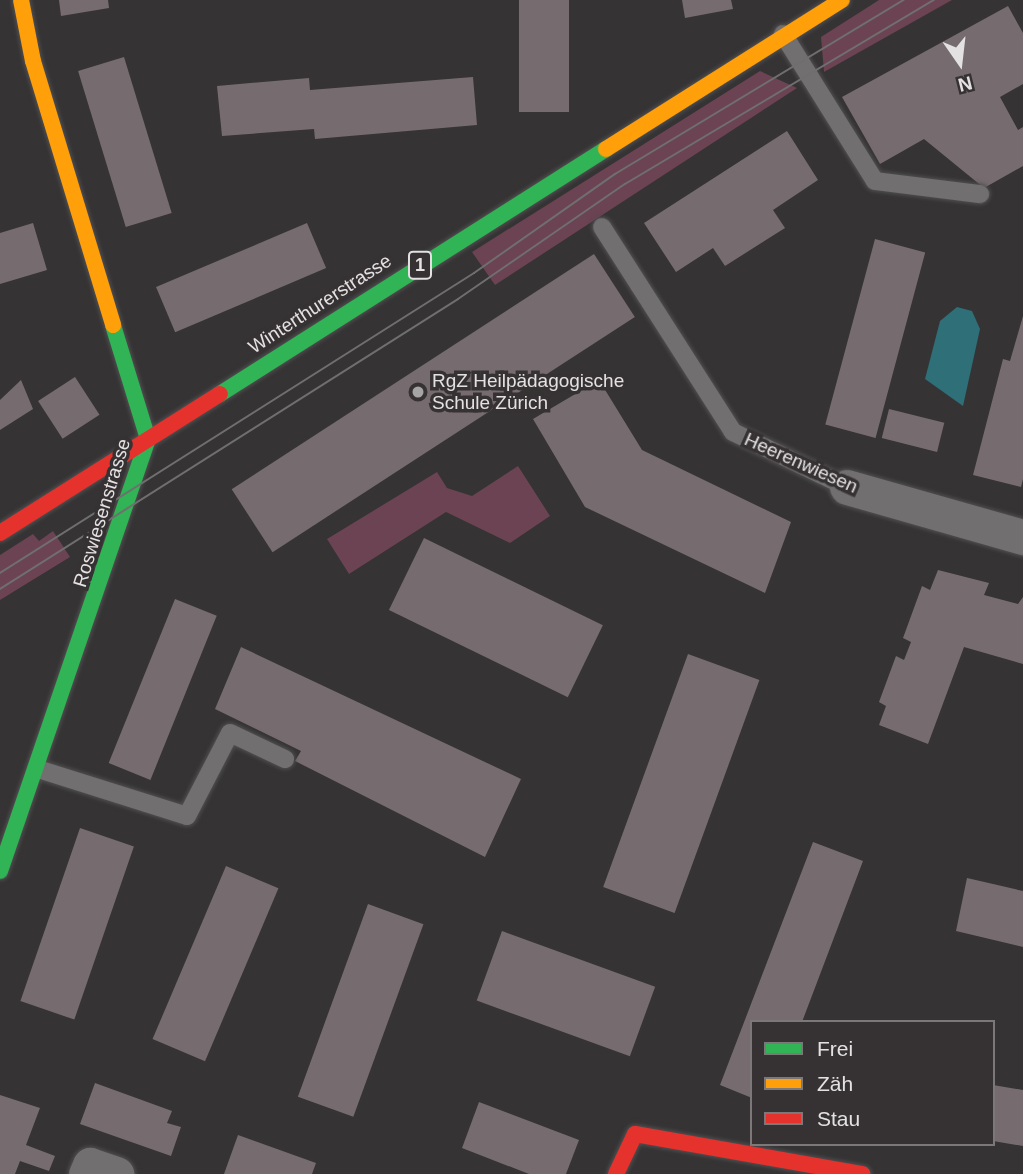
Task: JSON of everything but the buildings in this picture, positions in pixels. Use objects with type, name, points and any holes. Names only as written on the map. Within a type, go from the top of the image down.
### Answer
[{"type":"street","name":"Roswiesenstrasse","points":[[0,872],[38,769],[148,439],[33,61],[20,0]]},
{"type":"street","name":"Winterthurerstrasse","points":[[0,533],[783,34],[842,0]]},
{"type":"street","name":"Heerenwiesen","points":[[847,487],[1023,537]]},
{"type":"street","points":[[616,1174],[635,1134],[863,1174]]},
{"type":"street","points":[[86,1174],[90,1165],[116,1174]]},
{"type":"lane","points":[[783,34],[875,181],[980,194]]},
{"type":"lane","name":"Heerenwiesen","points":[[602,228],[733,432],[847,487]]},
{"type":"lane","points":[[38,769],[187,816],[230,733],[285,759]]},
{"type":"shaded area","points":[[879,0],[952,0],[824,72],[821,37]]},
{"type":"shaded area","points":[[760,71],[797,88],[495,285],[472,252]]},
{"type":"shaded area","points":[[518,466],[550,516],[510,543],[446,512],[349,574],[327,539],[437,472],[447,488],[472,496]]},
{"type":"shaded area","points":[[53,531],[70,557],[0,600],[0,555],[33,534],[39,541]]},
{"type":"water","points":[[957,307],[972,311],[980,329],[963,406],[925,379],[940,321]]},
{"type":"tram line","points":[[0,573],[474,273],[615,174],[904,0]]},
{"type":"tram line","points":[[0,589],[458,299],[625,184],[934,0]]},
{"type":"traffic: fast","points":[[220,394],[606,149]]},
{"type":"traffic: fast","points":[[0,871],[148,439],[113,325]]},
{"type":"traffic: slow","points":[[21,0],[33,61],[113,325]]},
{"type":"traffic: slow","points":[[606,149],[842,0]]},
{"type":"traffic: jam","points":[[0,533],[220,394]]},
{"type":"traffic: jam","points":[[616,1174],[635,1134],[863,1174]]},
{"type":"place","name":"RgZ Heilpädagogische Schule Zürich","points":[[418,392]]}]
